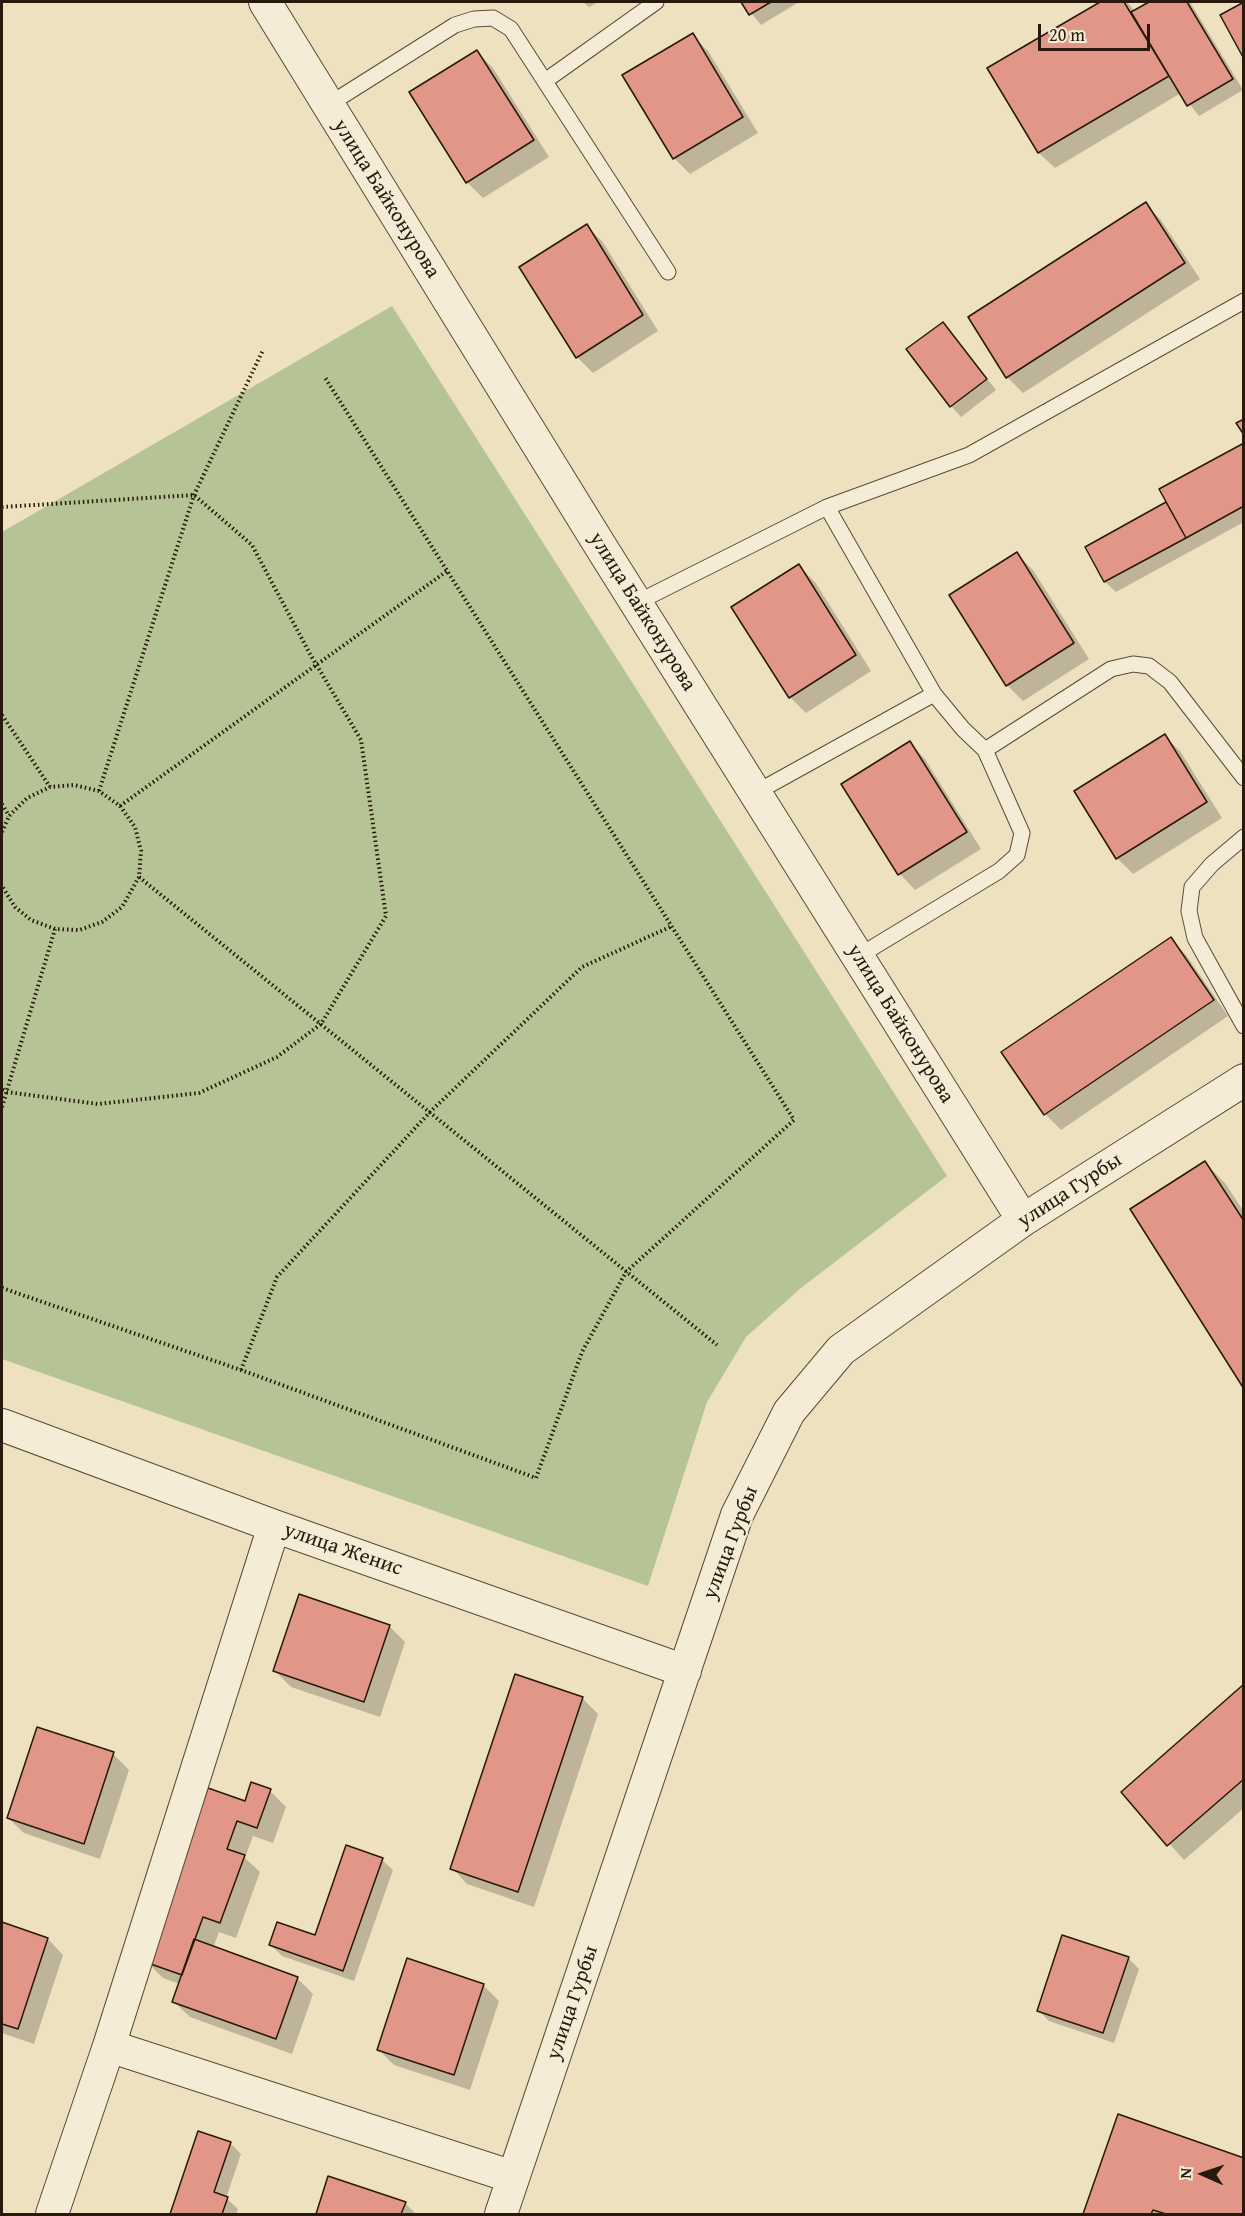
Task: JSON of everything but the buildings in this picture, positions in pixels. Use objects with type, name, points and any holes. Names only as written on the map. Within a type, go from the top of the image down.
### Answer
[{"type":"street","name":"улица Байконурова","points":[[265,2],[636,603],[1023,1220]]},
{"type":"street","name":"улица Гурбы","points":[[501,2214],[737,1515],[789,1412],[841,1350],[1023,1220],[1244,1080]]},
{"type":"street","name":"улица Женис","points":[[2,1425],[274,1526],[685,1671]]},
{"type":"street","points":[[52,2214],[110,2046],[274,1526]]},
{"type":"street","points":[[110,2046],[513,2177]]},
{"type":"lane","points":[[545,81],[657,2]]},
{"type":"lane","points":[[328,105],[455,25],[493,18],[511,29],[668,272]]},
{"type":"lane","points":[[636,603],[827,507],[969,455],[1244,301]]},
{"type":"lane","points":[[827,507],[934,694],[963,729],[986,750],[1022,833],[1017,855],[999,871],[857,957]]},
{"type":"lane","points":[[986,750],[1111,669],[1133,664],[1149,666],[1170,681],[1244,778]]},
{"type":"lane","points":[[755,793],[934,694]]},
{"type":"lane","points":[[1244,837],[1212,864],[1192,887],[1189,911],[1195,938],[1244,1026]]},
{"type":"path","points":[[99,791],[195,495],[263,350]]},
{"type":"path","points":[[2,1288],[241,1370],[536,1478],[582,1352],[626,1272],[794,1120],[324,376]]},
{"type":"path","points":[[2,507],[195,495],[252,545],[317,666],[361,740],[386,916],[321,1024],[277,1057],[199,1093],[98,1104],[7,1092],[2,1089]]},
{"type":"path","points":[[120,806],[447,571]]},
{"type":"path","points":[[2,715],[50,787]]},
{"type":"path","points":[[2,832],[9,816],[27,798],[50,787],[74,785],[99,791],[120,806],[135,827],[141,852],[139,877],[122,907],[102,922],[80,930],[54,929],[31,920],[15,907],[2,886]]},
{"type":"path","points":[[2,804],[9,816]]},
{"type":"path","points":[[139,877],[717,1345]]},
{"type":"path","points":[[241,1370],[277,1277],[430,1112],[582,967],[670,927]]},
{"type":"path","points":[[2,1107],[54,929]]},
{"type":"green space","points":[[392,306],[947,1176],[801,1288],[746,1337],[707,1402],[648,1586],[2,1359],[2,532]]}]
